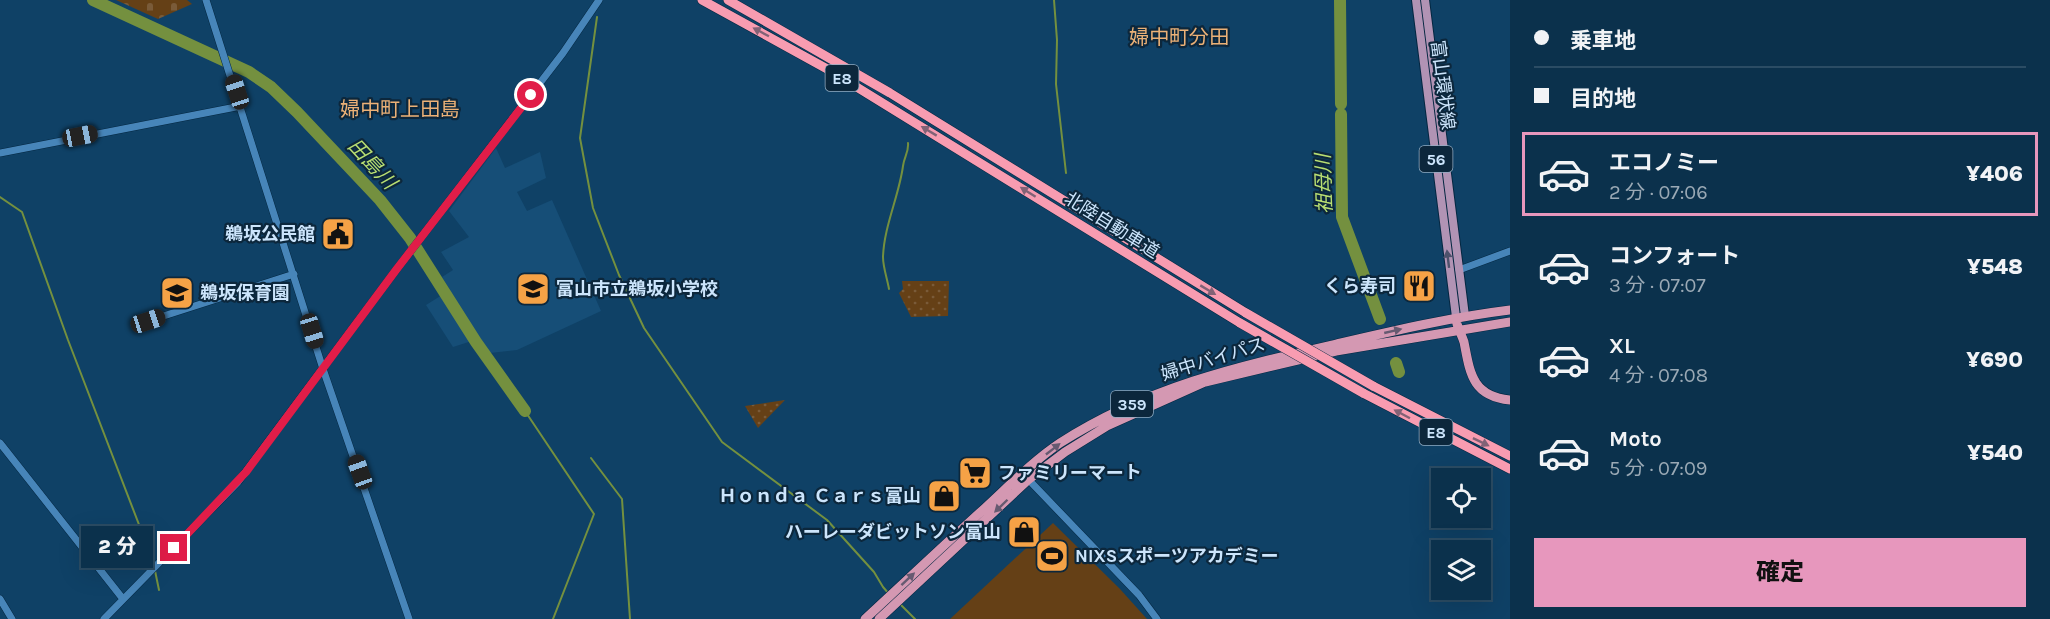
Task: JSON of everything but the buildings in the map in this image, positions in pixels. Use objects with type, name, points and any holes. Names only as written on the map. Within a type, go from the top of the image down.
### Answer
[{"type":"highway","name":"北陸自動車道","points":[[702,0],[820,65],[1240,323],[1362,393],[1510,469]]},
{"type":"highway","name":"北陸自動車道","points":[[728,0],[836,60],[1246,313],[1373,386],[1510,456]]},
{"type":"highway","name":"359","points":[[1461,316],[1510,309]]},
{"type":"highway","points":[[1461,316],[1472,379],[1497,399],[1510,400]]},
{"type":"highway","name":"婦中バイパス","points":[[879,619],[1058,444],[1102,418],[1152,395],[1202,376],[1267,359],[1461,316]]},
{"type":"highway","name":"359","points":[[1463,332],[1510,322]]},
{"type":"highway","name":"婦中バイパス","points":[[865,619],[1025,476],[1107,426],[1205,382],[1336,351],[1463,332]]},
{"type":"main road","name":"富山環状線","points":[[1416,0],[1461,316]]},
{"type":"main road","name":"富山環状線","points":[[1425,0],[1459,270],[1461,316]]},
{"type":"street","points":[[206,0],[323,369],[409,619]]},
{"type":"street","points":[[104,619],[238,482],[563,53],[599,0]]},
{"type":"street","points":[[0,153],[241,106]]},
{"type":"street","points":[[1459,270],[1510,251]]},
{"type":"street","points":[[148,321],[294,274]]},
{"type":"street","points":[[0,443],[123,599]]},
{"type":"street","points":[[1025,476],[1138,595],[1157,619]]},
{"type":"street","points":[[0,599],[12,619]]},
{"type":"shaded area","points":[[496,148],[505,168],[540,152],[546,178],[517,192],[527,211],[552,200],[601,311],[517,350],[490,353],[478,339],[453,347],[426,305],[450,290],[442,277],[453,270],[441,252],[469,237],[449,211]]},
{"type":"green space","points":[[116,0],[187,0],[192,4],[158,19]]},
{"type":"green space","points":[[902,281],[949,281],[948,316],[911,317],[899,293],[903,289]]},
{"type":"green space","points":[[785,400],[758,428],[745,406]]},
{"type":"green space","name":"NIXSスポーツアカデミー","points":[[1053,523],[1147,619],[950,619]]},
{"type":"waterway","name":"田島川","points":[[93,0],[249,72],[271,87],[380,200],[410,238],[476,342],[525,411]]},
{"type":"waterway","points":[[1054,0],[1057,40],[1056,84],[1066,173]]},
{"type":"waterway","name":"祖母川","points":[[1340,0],[1341,104]]},
{"type":"waterway","points":[[597,17],[580,138],[593,208],[619,275],[644,328],[722,442],[827,520],[874,572],[889,594]]},
{"type":"waterway","name":"祖母川","points":[[1341,114],[1342,217],[1380,319]]},
{"type":"waterway","points":[[889,289],[883,261],[884,245],[908,143]]},
{"type":"waterway","points":[[0,197],[22,212],[68,340],[153,561],[159,590]]},
{"type":"waterway","name":"祖母川","points":[[1396,363],[1399,372]]},
{"type":"waterway","points":[[525,411],[594,514],[553,619]]},
{"type":"waterway","points":[[591,458],[622,499],[630,619]]},
{"type":"waterway","points":[[900,604],[915,619]]},
{"type":"place","name":"鵜坂公民館","points":[[338,234]]},
{"type":"place","name":"くら寿司","points":[[1419,286]]},
{"type":"place","name":"富山市立鵜坂小学校","points":[[533,289]]},
{"type":"place","name":"鵜坂保育園","points":[[177,293]]},
{"type":"place","name":"ファミリーマート","points":[[975,473]]},
{"type":"place","name":"Ｈｏｎｄａ Ｃａｒｓ富山","points":[[944,496]]},
{"type":"place","name":"ハーレーダビットソン富山","points":[[1024,532]]},
{"type":"place","name":"NIXSスポーツアカデミー","points":[[1052,556]]},
{"type":"district","name":"婦中町分田","points":[[1179,37]]},
{"type":"district","name":"婦中町上田島","points":[[400,109]]},
{"type":"route","points":[[174,548],[246,472],[396,270],[531,95]]}]
